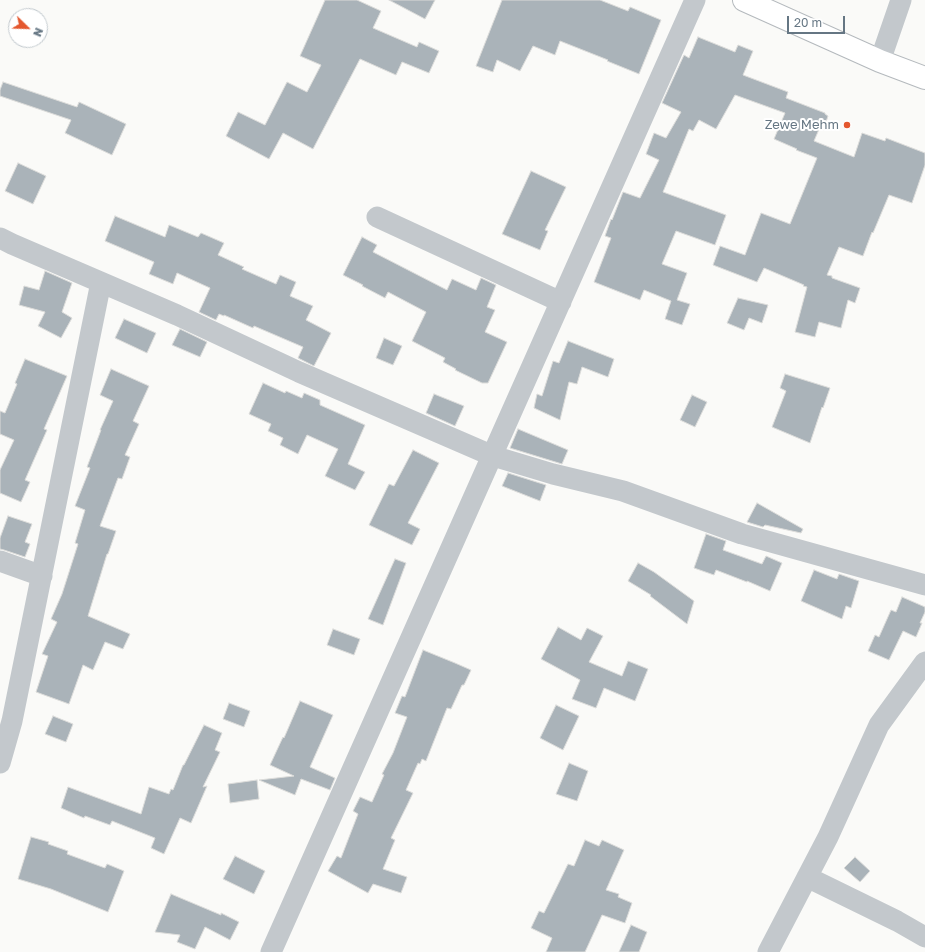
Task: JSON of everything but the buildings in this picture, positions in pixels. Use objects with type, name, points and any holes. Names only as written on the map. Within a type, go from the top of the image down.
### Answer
[{"type":"highway","points":[[744,0],[880,61],[925,78]]},
{"type":"street","points":[[271,952],[696,0]]},
{"type":"street","points":[[880,61],[901,0]]},
{"type":"street","points":[[377,217],[561,302]]},
{"type":"street","points":[[0,238],[177,315],[299,372],[493,456],[553,474],[623,491],[742,534],[925,585]]},
{"type":"street","points":[[0,763],[12,721],[101,282]]},
{"type":"street","points":[[0,561],[42,576]]},
{"type":"street","points":[[768,952],[828,837],[879,725],[925,662]]},
{"type":"street","points":[[807,877],[897,921],[925,937]]},
{"type":"place","name":"Zewe Mehm","points":[[847,125]]}]
